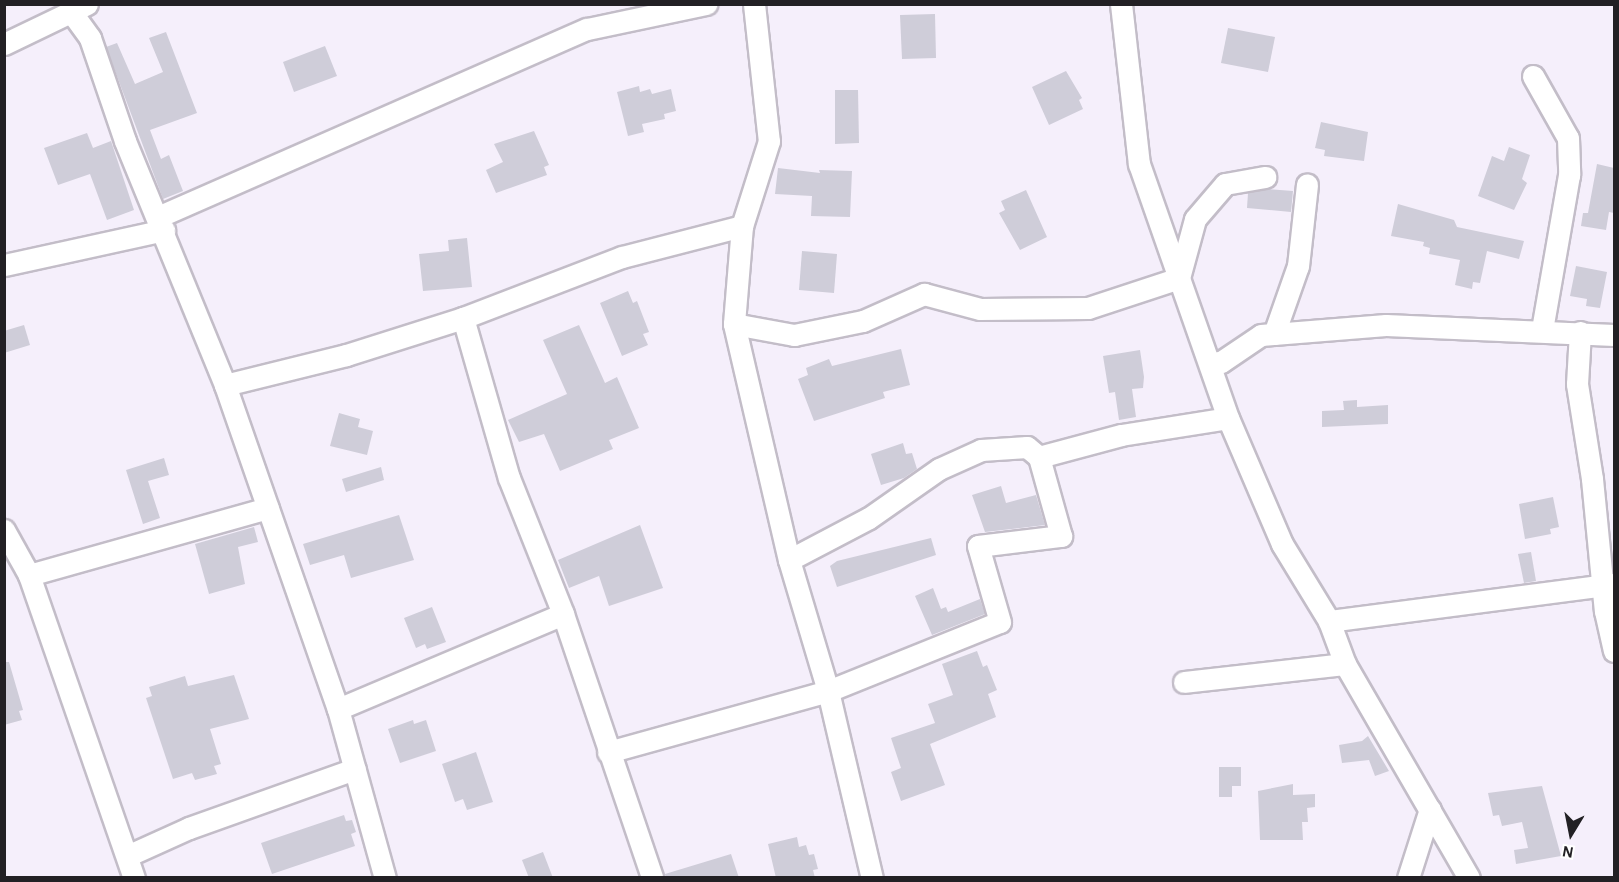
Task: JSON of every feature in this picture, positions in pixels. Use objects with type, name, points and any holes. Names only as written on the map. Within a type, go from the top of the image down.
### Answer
[{"type":"street","points":[[4,265],[161,223],[587,29],[706,4]]},
{"type":"street","points":[[754,4],[769,141],[742,226],[734,324],[789,560],[828,691],[872,878]]},
{"type":"street","points":[[1120,4],[1139,164],[1228,418],[1282,544],[1329,621],[1345,664],[1469,878]]},
{"type":"street","points":[[4,44],[66,10],[90,38],[125,141],[161,223],[225,385],[338,709],[386,878]]},
{"type":"street","points":[[1533,76],[1568,138],[1569,175],[1542,330]]},
{"type":"street","points":[[1179,278],[1195,219],[1225,184],[1265,177]]},
{"type":"street","points":[[1274,334],[1298,266],[1307,184]]},
{"type":"street","points":[[225,385],[346,355],[463,318],[622,257],[742,226]]},
{"type":"street","points":[[734,324],[794,335],[863,321],[924,294],[980,309],[1088,308],[1179,278]]},
{"type":"street","points":[[463,318],[509,478],[563,614],[652,877]]},
{"type":"street","points":[[1210,363],[1221,362],[1261,335],[1386,325],[1614,334]]},
{"type":"street","points":[[1580,332],[1577,384],[1609,585],[1614,651]]},
{"type":"street","points":[[1039,457],[1120,435],[1228,418]]},
{"type":"street","points":[[608,752],[828,691],[1000,622],[978,546],[1061,536],[1039,457],[1027,447],[981,450],[939,469],[869,518],[789,560]]},
{"type":"street","points":[[29,574],[268,508]]},
{"type":"street","points":[[4,530],[29,574],[134,878]]},
{"type":"street","points":[[1329,621],[1609,585]]},
{"type":"street","points":[[338,709],[563,614]]},
{"type":"street","points":[[1184,682],[1345,664]]},
{"type":"street","points":[[127,856],[189,828],[355,769]]},
{"type":"street","points":[[1408,878],[1430,809]]},
{"type":"building","points":[[935,14],[936,58],[902,59],[900,15]]},
{"type":"building","points":[[1228,28],[1275,37],[1268,72],[1221,63]]},
{"type":"building","points":[[166,32],[197,113],[150,130],[161,159],[169,155],[183,191],[163,199],[106,47],[117,43],[135,84],[163,72],[149,38]]},
{"type":"building","points":[[325,46],[337,76],[294,92],[283,62]]},
{"type":"building","points":[[1066,71],[1082,98],[1079,100],[1083,109],[1049,125],[1032,87]]},
{"type":"building","points":[[639,86],[640,92],[650,89],[652,94],[671,89],[676,111],[664,114],[665,119],[642,124],[644,132],[628,136],[617,92]]},
{"type":"building","points":[[835,90],[858,90],[859,143],[835,144]]},
{"type":"building","points":[[1321,122],[1368,132],[1364,161],[1324,156],[1325,150],[1315,148]]},
{"type":"building","points":[[534,131],[549,165],[544,167],[547,175],[496,193],[486,170],[503,162],[494,144]]},
{"type":"building","points":[[87,133],[93,148],[111,141],[134,210],[107,220],[90,174],[58,185],[44,148]]},
{"type":"building","points":[[1509,147],[1530,155],[1522,179],[1527,183],[1514,210],[1478,196],[1492,156],[1504,161]]},
{"type":"building","points":[[1597,164],[1614,168],[1614,213],[1609,212],[1606,230],[1581,226],[1583,213],[1588,213]]},
{"type":"building","points":[[778,168],[820,173],[819,170],[852,171],[850,217],[811,216],[812,196],[775,194]]},
{"type":"building","points":[[1268,189],[1293,191],[1291,212],[1247,208],[1248,193]]},
{"type":"building","points":[[1026,190],[1047,237],[1020,250],[999,213],[1005,210],[1001,201]]},
{"type":"building","points":[[1398,204],[1454,220],[1457,227],[1524,241],[1519,259],[1487,251],[1480,283],[1473,282],[1472,289],[1455,285],[1460,260],[1429,254],[1430,248],[1423,246],[1424,242],[1391,236]]},
{"type":"building","points":[[467,238],[472,287],[423,291],[419,254],[449,251],[448,240]]},
{"type":"building","points":[[802,251],[837,254],[834,293],[799,290]]},
{"type":"building","points":[[1576,266],[1607,272],[1600,308],[1586,306],[1587,299],[1570,296]]},
{"type":"building","points":[[628,291],[633,303],[637,301],[649,332],[643,334],[648,345],[622,356],[600,303]]},
{"type":"building","points":[[24,325],[30,345],[4,353],[4,331]]},
{"type":"building","points":[[579,325],[605,383],[617,377],[639,428],[609,440],[613,449],[560,471],[544,434],[519,442],[508,420],[567,394],[543,340]]},
{"type":"building","points":[[901,349],[910,385],[883,392],[885,398],[814,421],[798,379],[808,375],[806,368],[829,359],[832,366]]},
{"type":"building","points":[[1140,350],[1144,377],[1143,388],[1132,389],[1136,417],[1119,420],[1115,392],[1109,393],[1103,356]]},
{"type":"building","points":[[1357,400],[1357,407],[1388,405],[1388,424],[1322,427],[1322,411],[1344,410],[1343,401]]},
{"type":"building","points":[[339,413],[360,419],[358,427],[373,431],[367,455],[330,446]]},
{"type":"building","points":[[903,443],[906,454],[912,453],[917,469],[904,478],[881,485],[871,454]]},
{"type":"building","points":[[164,458],[169,475],[148,481],[160,518],[143,524],[126,470]]},
{"type":"building","points":[[381,467],[384,480],[346,492],[342,479]]},
{"type":"building","points":[[1001,486],[1006,503],[1036,495],[1045,525],[985,532],[972,495]]},
{"type":"building","points":[[1553,497],[1559,527],[1550,529],[1551,534],[1525,539],[1519,504]]},
{"type":"building","points":[[399,515],[414,560],[351,578],[344,555],[310,565],[303,544]]},
{"type":"building","points":[[640,525],[663,588],[609,606],[599,576],[569,588],[558,560]]},
{"type":"building","points":[[254,527],[258,542],[238,547],[245,584],[209,594],[195,544]]},
{"type":"building","points":[[931,538],[936,555],[837,587],[830,566],[837,561]]},
{"type":"building","points":[[1531,552],[1536,581],[1524,583],[1518,554]]},
{"type":"building","points":[[933,588],[941,609],[946,607],[948,612],[980,599],[985,614],[932,635],[915,596]]},
{"type":"building","points":[[432,607],[446,642],[427,649],[425,644],[416,648],[404,618]]},
{"type":"building","points":[[977,651],[983,667],[987,665],[997,690],[988,694],[996,717],[930,744],[945,785],[901,801],[891,772],[901,768],[891,738],[935,723],[928,704],[953,695],[942,664]]},
{"type":"building","points":[[4,662],[9,662],[23,710],[19,711],[22,720],[4,725]]},
{"type":"building","points":[[234,675],[249,719],[210,729],[221,764],[214,766],[217,774],[195,780],[192,773],[173,779],[146,698],[152,696],[149,687],[185,676],[188,686]]},
{"type":"building","points":[[413,720],[414,724],[426,720],[436,751],[400,763],[388,729]]},
{"type":"building","points":[[1368,736],[1389,771],[1375,776],[1369,760],[1342,763],[1339,745],[1362,741]]},
{"type":"building","points":[[476,752],[493,802],[467,810],[463,799],[455,802],[442,764]]},
{"type":"building","points":[[1219,767],[1241,767],[1241,786],[1232,786],[1232,797],[1219,797]]},
{"type":"building","points":[[1293,784],[1293,795],[1315,794],[1315,807],[1307,808],[1308,822],[1302,822],[1303,840],[1260,840],[1258,791]]},
{"type":"building","points":[[1542,786],[1561,856],[1516,864],[1514,850],[1528,848],[1522,822],[1502,826],[1499,815],[1493,816],[1488,793]]},
{"type":"building","points":[[344,815],[346,821],[352,820],[356,832],[351,834],[355,846],[272,874],[261,843]]},
{"type":"building","points":[[797,837],[799,847],[806,845],[809,855],[814,854],[818,869],[813,870],[815,878],[776,878],[768,844]]},
{"type":"building","points":[[543,852],[553,878],[529,878],[522,860]]},
{"type":"building","points":[[731,854],[739,878],[666,878],[665,874]]}]
